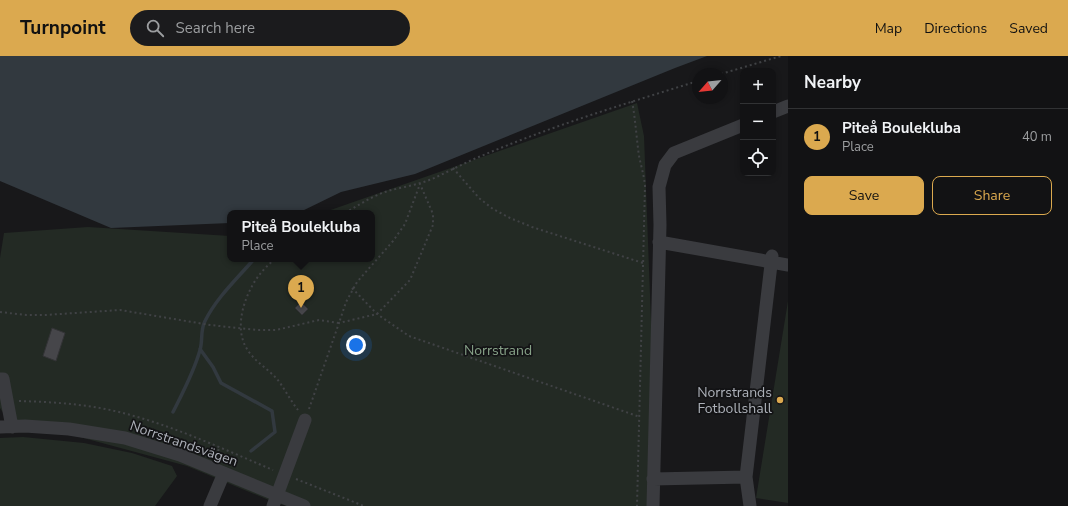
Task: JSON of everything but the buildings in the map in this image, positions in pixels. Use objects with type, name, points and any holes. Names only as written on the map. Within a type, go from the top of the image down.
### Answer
[{"type":"street","points":[[776,111],[788,106]]},
{"type":"street","points":[[652,506],[659,242],[659,187],[665,165],[674,153],[740,126]]},
{"type":"street","points":[[659,242],[772,259],[788,264]]},
{"type":"street","points":[[750,506],[746,477],[772,259]]},
{"type":"street","points":[[0,379],[3,379],[7,401],[6,427]]},
{"type":"street","points":[[275,500],[305,420]]},
{"type":"street","name":"Norrstrandsvägen","points":[[6,427],[69,429],[125,438],[180,456],[224,473],[275,500],[304,506]]},
{"type":"street","points":[[210,506],[224,473]]},
{"type":"street","points":[[653,479],[746,477]]},
{"type":"path","points":[[728,72],[781,56]]},
{"type":"path","points":[[350,210],[376,196],[433,179],[453,168],[550,129],[632,101],[692,83]]},
{"type":"path","points":[[632,101],[638,150],[645,186],[637,506]]},
{"type":"path","points":[[453,168],[479,198],[493,209],[510,218],[532,227],[643,263]]},
{"type":"path","points":[[375,261],[397,236],[409,215],[420,184]]},
{"type":"path","points":[[0,312],[26,315],[45,315],[120,310],[210,325],[276,330],[319,320],[339,323],[377,314],[410,280],[433,225],[433,214],[420,184]]},
{"type":"path","points":[[272,262],[260,274],[254,283],[244,307],[241,335],[246,348],[278,380],[305,420]]},
{"type":"path","points":[[305,420],[352,288],[374,262]]},
{"type":"path","points":[[352,288],[377,314],[409,336],[655,422]]},
{"type":"path","points":[[7,401],[75,404],[120,412],[174,429],[364,506]]},
{"type":"green space","name":"Norrstrand","points":[[637,103],[644,136],[658,506],[287,506],[276,503],[187,466],[6,417],[0,408],[0,258],[4,233],[88,227],[227,236],[227,262],[375,262],[375,210],[331,210]]},
{"type":"green space","name":"Norrstrands Fotbollshall","points":[[788,301],[788,503],[756,498]]},
{"type":"green space","points":[[23,437],[84,443],[132,453],[172,466],[177,476],[155,506],[0,506],[0,438]]},
{"type":"shaded area","points":[[0,56],[707,56],[415,174],[341,192],[304,210],[227,210],[227,223],[111,228],[0,181]]},
{"type":"waterway","points":[[173,412],[198,358],[205,321],[221,296],[251,262]]},
{"type":"waterway","points":[[200,349],[213,367],[221,383],[272,411],[275,432],[251,451]]},
{"type":"place","name":"Piteå Boulekluba","points":[[301,308]]},
{"type":"place","name":"Norrstrands Fotbollshall","points":[[780,400]]}]
